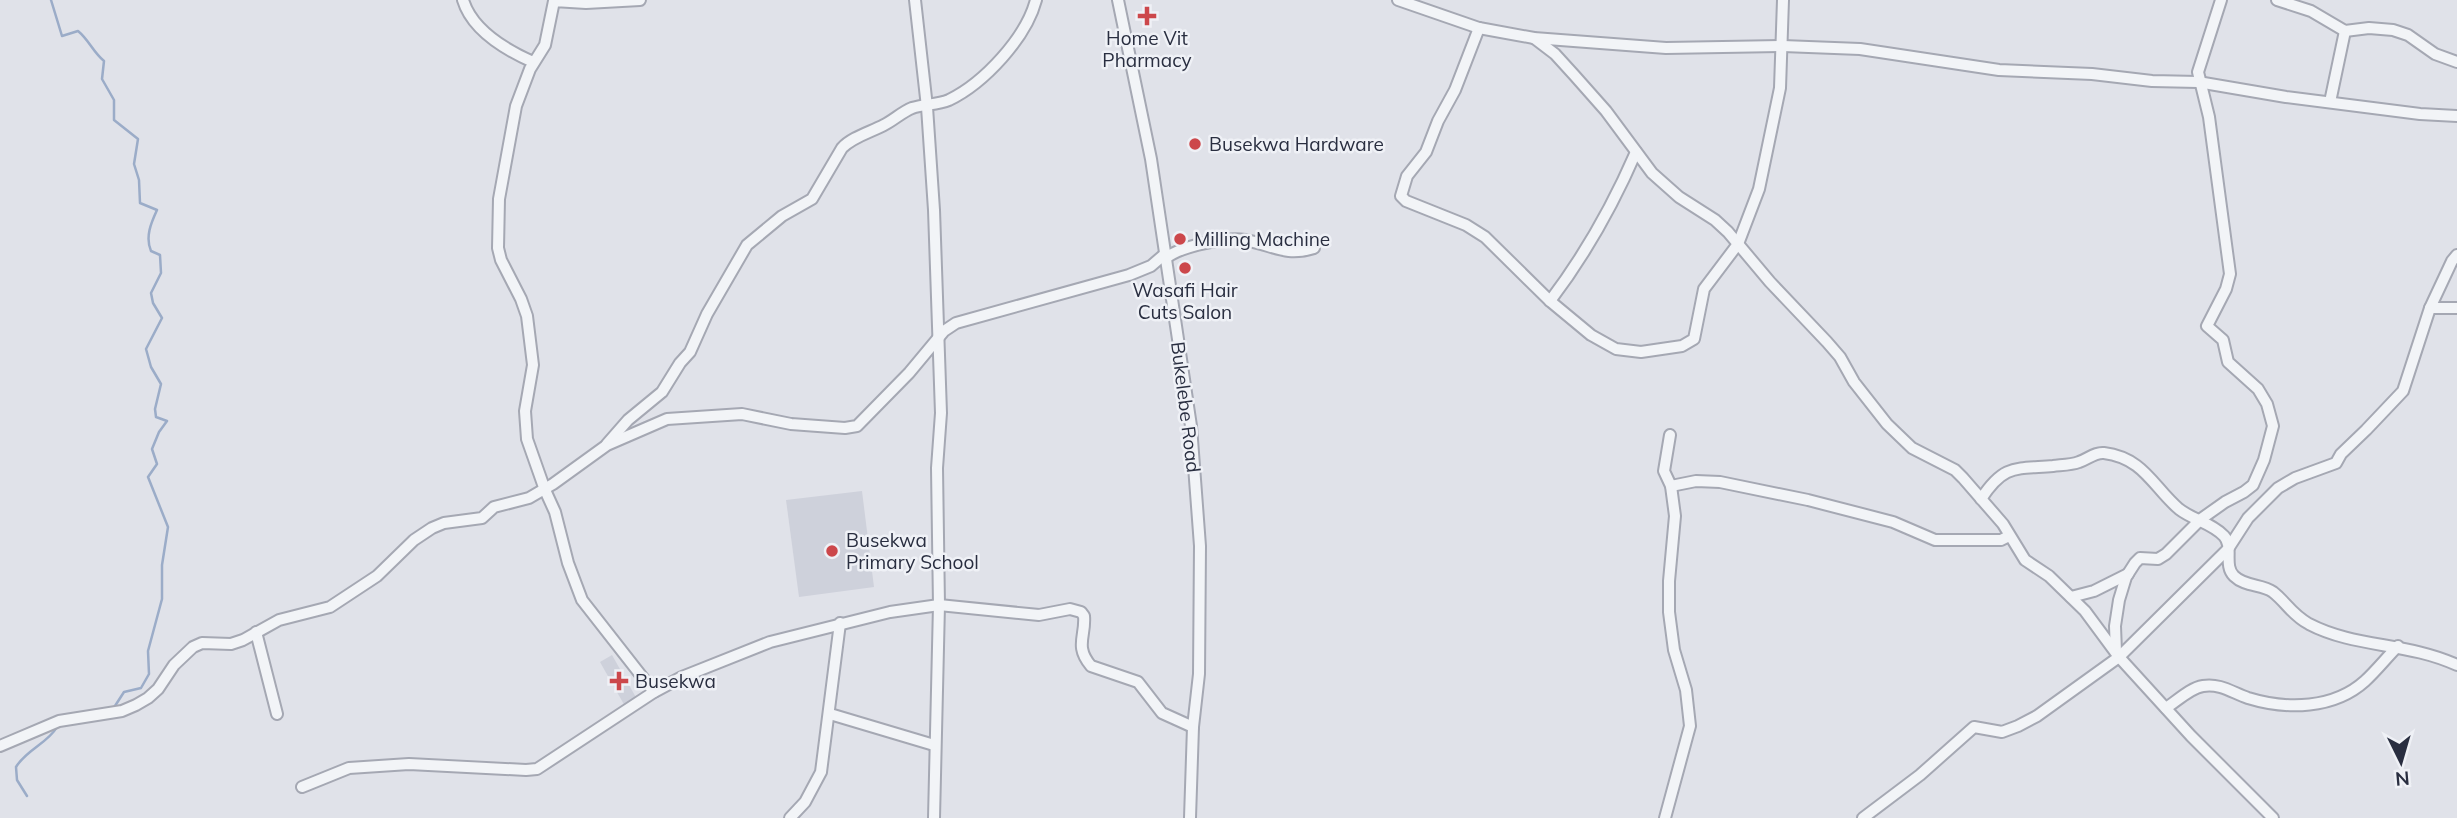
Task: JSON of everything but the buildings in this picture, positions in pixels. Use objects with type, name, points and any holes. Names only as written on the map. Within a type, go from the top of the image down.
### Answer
[{"type":"street","points":[[463,0],[469,16],[476,24],[533,62]]},
{"type":"street","points":[[639,0],[586,3],[554,1],[545,45],[533,62],[516,106],[501,178],[497,240],[499,255],[518,290],[527,316],[533,365],[526,400],[525,425],[530,452],[555,512],[568,563],[582,600],[654,692]]},
{"type":"street","points":[[915,0],[927,107],[934,210],[941,413],[937,468],[939,606],[934,818]]},
{"type":"street","points":[[0,746],[59,721],[122,711],[136,705],[158,689],[174,665],[193,646],[202,643],[231,644],[279,620],[307,614],[344,600],[377,576],[414,540],[438,525],[482,517],[494,507],[529,498],[545,490],[607,444],[628,420],[662,392],[680,363],[694,347],[707,314],[747,245],[782,216],[812,199],[844,145],[888,124],[912,108],[927,107],[949,99],[985,75],[1023,31],[1036,0]]},
{"type":"street","name":"Bukelebe Road","points":[[1118,0],[1152,159],[1191,426],[1200,547],[1199,674],[1193,727],[1190,818]]},
{"type":"street","points":[[1398,0],[1479,27],[1534,38],[1666,48],[1783,46],[1860,49],[1999,69],[2198,82],[2420,114],[2457,116]]},
{"type":"street","points":[[1479,27],[1455,90],[1438,121],[1432,139],[1407,176],[1400,194],[1406,201],[1466,225],[1485,237],[1550,301],[1591,335],[1616,349],[1641,352],[1687,344],[1694,339],[1704,289],[1738,244],[1759,189],[1779,100],[1783,0]]},
{"type":"street","points":[[2118,656],[2115,626],[2119,600],[2128,574],[2140,558],[2158,559],[2166,554],[2201,519],[2253,485],[2264,460],[2273,426],[2267,404],[2258,389],[2228,362],[2224,343],[2207,326],[2228,285],[2230,268],[2209,117],[2204,90],[2198,82],[2198,72],[2221,0]]},
{"type":"street","points":[[2277,0],[2311,11],[2345,31],[2370,28],[2393,30],[2408,35],[2434,54],[2457,62]]},
{"type":"street","points":[[2330,102],[2345,31]]},
{"type":"street","points":[[1534,38],[1555,54],[1575,76],[1664,184],[1715,220],[1828,342],[1854,382],[1887,424],[1912,448],[1955,471],[2003,524],[2025,560],[2049,576],[2096,623],[2118,656],[2191,736],[2273,818]]},
{"type":"street","points":[[1550,301],[1609,212],[1636,152]]},
{"type":"street","points":[[607,444],[678,417],[742,414],[791,424],[845,428],[857,426],[909,373],[937,339],[956,323],[1129,275],[1178,251],[1230,240],[1242,240],[1288,252],[1314,248]]},
{"type":"street","points":[[1863,818],[1920,775],[1974,727],[2001,732],[2018,726],[2037,716],[2118,656],[2228,549],[2248,518],[2278,488],[2295,478],[2336,463],[2341,454],[2403,391],[2430,308],[2457,255]]},
{"type":"street","points":[[2430,308],[2457,307]]},
{"type":"street","points":[[1665,818],[1690,726],[1686,690],[1674,650],[1669,612],[1669,581],[1675,526],[1671,486],[1664,471],[1670,435]]},
{"type":"street","points":[[1981,499],[1994,482],[2010,470],[2078,463],[2098,453],[2126,459],[2151,476],[2178,508],[2201,519],[2224,535],[2228,542],[2228,561],[2233,576],[2244,583],[2273,593],[2286,607],[2311,625],[2344,638],[2421,650],[2457,664]]},
{"type":"street","points":[[1671,486],[1696,481],[1720,482],[1808,500],[1893,522],[1935,540],[2001,540],[2009,536]]},
{"type":"street","points":[[2071,597],[2094,591],[2128,574]]},
{"type":"street","points":[[302,787],[349,768],[409,764],[537,769],[654,692],[716,662],[770,642],[840,623],[890,612],[939,606],[1039,615],[1061,609],[1076,610],[1084,616],[1080,641],[1086,660],[1091,666],[1138,682],[1162,713],[1193,727]]},
{"type":"street","points":[[790,818],[805,802],[821,772],[840,623]]},
{"type":"street","points":[[256,632],[277,714]]},
{"type":"street","points":[[2166,708],[2194,689],[2209,686],[2224,687],[2251,699],[2278,704],[2312,705],[2327,702],[2350,692],[2364,681],[2398,646]]},
{"type":"street","points":[[830,714],[934,745]]},
{"type":"shaded area","name":"Busekwa Primary School","points":[[862,491],[874,587],[799,597],[786,500]]},
{"type":"shaded area","name":"Busekwa","points":[[612,655],[638,701],[626,708],[600,662]]},
{"type":"waterway","points":[[51,0],[62,36],[78,31],[104,61],[102,79],[114,100],[114,120],[138,139],[134,164],[139,180],[140,203],[157,210],[149,241],[151,251],[160,255],[161,273],[151,293],[153,303],[162,318],[146,349],[151,367],[161,384],[155,409],[156,417],[167,421],[152,449],[157,464],[148,477],[168,527],[162,565],[162,599],[148,651],[149,674],[141,688],[124,692],[113,709]]},
{"type":"waterway","points":[[27,796],[17,780],[16,767],[57,727]]},
{"type":"place","name":"Home Vit Pharmacy","points":[[1147,16]]},
{"type":"place","name":"Busekwa Hardware","points":[[1195,144]]},
{"type":"place","name":"Milling Machine","points":[[1180,239]]},
{"type":"place","name":"Wasafi Hair Cuts Salon","points":[[1185,268]]},
{"type":"place","name":"Busekwa Primary School","points":[[832,551]]},
{"type":"place","name":"Busekwa","points":[[619,681]]}]
